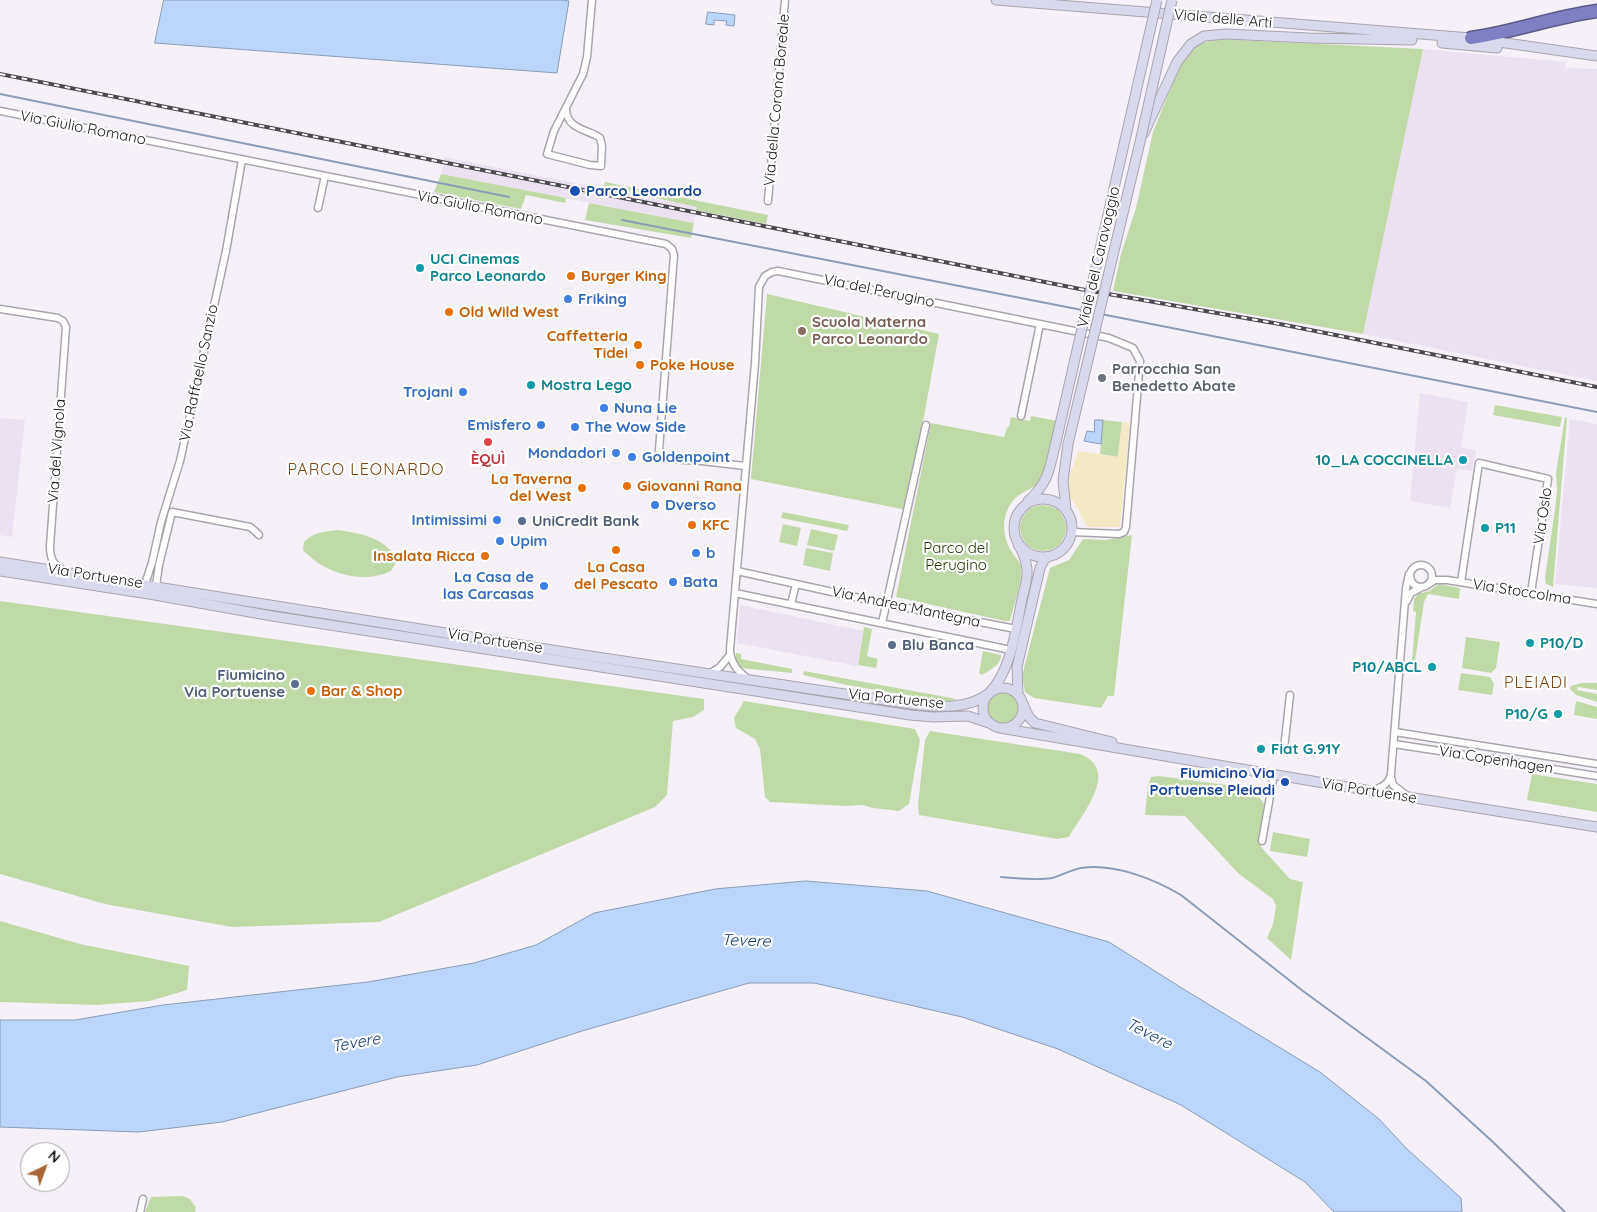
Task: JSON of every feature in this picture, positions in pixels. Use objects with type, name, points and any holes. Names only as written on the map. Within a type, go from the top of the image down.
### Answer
[{"type":"highway","points":[[1471,38],[1502,33],[1572,15],[1597,12]]},
{"type":"street","points":[[554,131],[565,124],[600,138],[602,146],[601,166],[547,154],[554,131],[583,74],[587,57],[592,0]]},
{"type":"street","name":"Via della Corona Boreale","points":[[768,201],[785,0]]},
{"type":"street","name":"Viale delle Arti","points":[[996,0],[1471,38],[1597,56]]},
{"type":"street","name":"Viale del Caravaggio","points":[[1024,505],[1040,490],[1046,480],[1157,0]]},
{"type":"street","name":"Viale del Caravaggio","points":[[1066,509],[1063,481],[1068,444],[1172,0]]},
{"type":"street","name":"Viale delle Arti","points":[[1140,142],[1174,67],[1183,54],[1200,38],[1212,34],[1404,39],[1519,50],[1531,47]]},
{"type":"street","name":"Viale delle Arti","points":[[1404,39],[1421,35]]},
{"type":"street","points":[[566,110],[566,116],[577,128]]},
{"type":"street","name":"Via Giulio Romano","points":[[0,111],[668,246],[674,255],[660,450],[669,459],[708,461],[745,466]]},
{"type":"street","name":"Via Raffaello Sanzio","points":[[146,584],[161,522],[180,461],[226,251],[242,160]]},
{"type":"street","points":[[318,208],[325,176]]},
{"type":"street","name":"Via del Perugino","points":[[730,655],[759,287],[762,279],[770,272],[778,271],[819,278],[1108,338],[1133,348],[1140,361],[1126,529],[1119,534],[1072,532]]},
{"type":"street","name":"Via del Vignola","points":[[0,309],[56,317],[63,321],[66,330],[50,546],[53,563],[60,569],[68,572]]},
{"type":"street","points":[[1021,416],[1040,324]]},
{"type":"street","points":[[882,623],[926,425]]},
{"type":"street","name":"Via Oslo","points":[[1461,582],[1479,463],[1548,478],[1532,593]]},
{"type":"street","points":[[1050,499],[1066,509],[1070,518],[1072,532],[1070,541],[1064,548],[1057,554],[1045,558],[1040,568],[1017,668],[1018,694],[1023,704],[1023,710],[1018,722],[1007,728],[1000,728],[989,723],[984,718],[982,704],[1001,675],[1011,650],[1028,571],[1026,558],[1018,544],[1013,528],[1018,512],[1032,500],[1050,499]]},
{"type":"street","points":[[156,586],[159,565],[172,512],[250,527],[259,535]]},
{"type":"street","points":[[1018,544],[1031,555],[1049,557]]},
{"type":"street","name":"Via Portuense","points":[[0,562],[708,674],[929,706],[963,704],[989,693]]},
{"type":"street","points":[[1371,791],[1386,784],[1391,774],[1406,588],[1413,568],[1419,565],[1426,567],[1431,572],[1432,578],[1429,584],[1411,594],[1405,605]]},
{"type":"street","name":"Via Portuense","points":[[0,570],[299,621],[910,715],[972,716],[989,723]]},
{"type":"street","name":"Via Andrea Mantegna","points":[[737,571],[887,604],[1016,629]]},
{"type":"street","name":"Via Stoccolma","points":[[1431,572],[1447,580]]},
{"type":"street","points":[[1410,574],[1413,584],[1422,587]]},
{"type":"street","name":"Via Stoccolma","points":[[1429,584],[1436,580],[1447,580],[1597,604]]},
{"type":"street","points":[[791,604],[796,584]]},
{"type":"street","name":"Via Andrea Mantegna","points":[[735,593],[1011,650]]},
{"type":"street","points":[[708,674],[723,664],[730,655],[736,668],[750,680]]},
{"type":"street","points":[[989,693],[1000,688],[1013,690],[1018,694]]},
{"type":"street","points":[[1284,749],[1290,695]]},
{"type":"street","name":"Via Portuense","points":[[1023,704],[1035,723],[1100,739],[1141,752]]},
{"type":"street","name":"Via Portuense","points":[[1000,728],[1412,798],[1597,827]]},
{"type":"street","name":"Via Copenhagen","points":[[1395,732],[1597,764]]},
{"type":"street","name":"Via Copenhagen","points":[[1394,744],[1534,768],[1540,767],[1597,776]]},
{"type":"street","points":[[1525,765],[1525,757],[1528,753]]},
{"type":"street","points":[[1534,768],[1537,764],[1537,754]]},
{"type":"street","points":[[1262,841],[1274,774]]},
{"type":"street","points":[[1391,774],[1392,782],[1396,788],[1412,798]]},
{"type":"street","points":[[140,1212],[143,1199]]},
{"type":"shaded area","points":[[1423,49],[1566,62],[1565,68],[1597,69],[1597,381],[1363,334]]},
{"type":"shaded area","points":[[444,157],[697,207],[694,223],[441,174]]},
{"type":"shaded area","points":[[1420,393],[1468,402],[1461,448],[1476,450],[1472,471],[1457,469],[1450,508],[1410,501]]},
{"type":"shaded area","points":[[0,418],[25,420],[12,537],[0,535]]},
{"type":"shaded area","points":[[1570,419],[1597,424],[1597,588],[1555,584]]},
{"type":"shaded area","points":[[740,605],[863,631],[857,666],[737,643]]},
{"type":"green space","points":[[1216,39],[1423,49],[1363,334],[1113,291],[1121,254],[1136,208],[1153,132],[1179,68],[1196,45]]},
{"type":"green space","points":[[441,174],[566,198],[565,203],[526,195],[521,209],[434,192]]},
{"type":"green space","points":[[605,182],[768,215],[766,224],[696,210],[697,207],[604,187]]},
{"type":"green space","points":[[589,203],[694,223],[691,238],[585,220]]},
{"type":"green space","points":[[767,294],[939,334],[907,510],[751,479]]},
{"type":"green space","points":[[1495,405],[1562,417],[1560,427],[1493,415]]},
{"type":"green space","name":"Parco del Perugino","points":[[1031,416],[1057,421],[1042,479],[1035,486],[1015,498],[1006,514],[1004,527],[1006,540],[1021,566],[1019,587],[1010,621],[896,597],[931,423],[1004,437],[1011,417],[1030,421]]},
{"type":"green space","points":[[1565,417],[1567,418],[1553,587],[1546,584],[1545,578],[1557,490],[1556,473]]},
{"type":"green space","points":[[1103,420],[1122,422],[1118,457],[1100,454]]},
{"type":"green space","points":[[1043,505],[1056,509],[1062,515],[1066,528],[1062,541],[1056,547],[1043,551],[1030,547],[1024,541],[1020,528],[1024,515],[1030,509]]},
{"type":"green space","points":[[783,512],[849,525],[847,531],[781,518]]},
{"type":"green space","points":[[783,524],[801,528],[797,546],[779,542]]},
{"type":"green space","points":[[811,529],[838,535],[834,551],[807,545]]},
{"type":"green space","points":[[337,530],[364,535],[387,547],[397,561],[391,571],[380,575],[356,577],[322,565],[303,550],[304,542],[311,536]]},
{"type":"green space","points":[[1132,535],[1114,696],[1108,696],[1101,708],[1034,698],[1025,692],[1022,676],[1050,568],[1069,560],[1083,539],[1106,540]]},
{"type":"green space","points":[[806,548],[833,553],[830,571],[803,565]]},
{"type":"green space","points":[[1439,584],[1460,588],[1459,599],[1428,594],[1424,602],[1415,661],[1412,661],[1416,612],[1413,611],[1414,599],[1418,594],[1429,591]]},
{"type":"green space","points":[[0,601],[704,699],[704,710],[693,717],[673,721],[667,795],[655,807],[379,922],[232,927],[105,904],[0,874]]},
{"type":"green space","points":[[864,627],[872,629],[867,656],[878,659],[876,668],[858,665]]},
{"type":"green space","points":[[1466,637],[1500,642],[1496,668],[1491,673],[1462,668]]},
{"type":"green space","points":[[983,651],[1001,655],[1001,658],[997,664],[982,675],[979,673]]},
{"type":"green space","points":[[736,653],[741,654],[741,659],[792,669],[792,673],[741,668],[735,662]]},
{"type":"green space","points":[[804,671],[957,699],[939,701],[847,685],[803,675]]},
{"type":"green space","points":[[1461,673],[1490,677],[1494,684],[1492,695],[1458,690]]},
{"type":"green space","points":[[1581,683],[1597,683],[1597,690],[1578,687],[1577,690],[1597,694],[1597,702],[1576,695],[1570,689],[1571,686]]},
{"type":"green space","points":[[1002,692],[1013,697],[1018,708],[1013,719],[1002,724],[991,719],[986,708],[991,697]]},
{"type":"green space","points":[[744,701],[915,729],[920,740],[909,804],[899,811],[863,805],[847,806],[770,802],[765,797],[760,749],[755,739],[736,728],[734,718]]},
{"type":"green space","points":[[1576,701],[1597,707],[1597,719],[1574,715]]},
{"type":"green space","points":[[930,731],[1080,754],[1092,761],[1097,770],[1098,781],[1095,793],[1069,837],[1057,839],[919,815],[918,805],[925,740]]},
{"type":"green space","points":[[1532,774],[1597,784],[1597,812],[1527,800]]},
{"type":"green space","points":[[1159,776],[1242,787],[1255,792],[1260,797],[1264,804],[1259,840],[1261,847],[1290,879],[1303,882],[1291,960],[1267,938],[1273,924],[1276,906],[1273,899],[1239,874],[1185,816],[1145,815],[1148,785],[1151,777]]},
{"type":"green space","points":[[1273,832],[1310,839],[1307,857],[1270,851]]},
{"type":"green space","points":[[0,921],[80,944],[189,966],[187,990],[150,1001],[96,1005],[0,1002]]},
{"type":"green space","points":[[182,1196],[190,1199],[196,1208],[195,1212],[145,1212],[151,1197]]},
{"type":"sand","points":[[1122,422],[1130,423],[1120,527],[1087,527],[1070,498],[1068,481],[1078,451],[1118,457]]},
{"type":"water","points":[[164,0],[569,1],[557,73],[155,43]]},
{"type":"water","points":[[708,12],[735,15],[734,26],[726,25],[727,21],[714,20],[714,25],[706,24]]},
{"type":"water","points":[[1095,420],[1103,420],[1101,444],[1084,441],[1087,431],[1094,432]]},
{"type":"water","name":"Tevere","points":[[806,881],[927,891],[1109,942],[1320,1072],[1379,1119],[1407,1149],[1461,1198],[1462,1212],[1334,1212],[1305,1182],[1181,1105],[1058,1049],[962,1017],[814,983],[749,983],[582,1031],[477,1065],[397,1077],[222,1122],[139,1132],[0,1127],[0,1020],[75,1020],[163,1005],[368,982],[474,963],[536,945],[594,913],[715,889]]},
{"type":"waterway","points":[[0,94],[509,197]]},
{"type":"waterway","points":[[622,220],[1082,310]]},
{"type":"waterway","points":[[1101,314],[1597,412]]},
{"type":"waterway","points":[[1001,877],[1046,879],[1081,868],[1107,868],[1146,878],[1181,895],[1303,991],[1426,1081],[1494,1143],[1565,1212]]},
{"type":"railway","points":[[0,74],[1080,289],[1285,325],[1597,387]]},
{"type":"place","name":"Parco Leonardo","points":[[575,191]]},
{"type":"place","name":"UCI Cinemas Parco Leonardo","points":[[420,268]]},
{"type":"place","name":"Burger King","points":[[571,276]]},
{"type":"place","name":"Friking","points":[[568,299]]},
{"type":"place","name":"Old Wild West","points":[[449,312]]},
{"type":"place","name":"Scuola Materna Parco Leonardo","points":[[802,331]]},
{"type":"place","name":"Caffetteria Tidei","points":[[638,345]]},
{"type":"place","name":"Poke House","points":[[640,365]]},
{"type":"place","name":"Parrocchia San Benedetto Abate","points":[[1102,378]]},
{"type":"place","name":"Mostra Lego","points":[[531,385]]},
{"type":"place","name":"Trojani","points":[[463,392]]},
{"type":"place","name":"Nuna Lie","points":[[604,408]]},
{"type":"place","name":"Emisfero","points":[[541,425]]},
{"type":"place","name":"The Wow Side","points":[[575,427]]},
{"type":"place","name":"ÈQUÌ","points":[[488,442]]},
{"type":"place","name":"Mondadori","points":[[616,453]]},
{"type":"place","name":"Goldenpoint","points":[[632,457]]},
{"type":"place","name":"10_LA COCCINELLA","points":[[1463,460]]},
{"type":"place","name":"Giovanni Rana","points":[[627,486]]},
{"type":"place","name":"La Taverna del West","points":[[582,488]]},
{"type":"place","name":"Dverso","points":[[655,505]]},
{"type":"place","name":"Intimissimi","points":[[497,520]]},
{"type":"place","name":"UniCredit Bank","points":[[522,521]]},
{"type":"place","name":"KFC","points":[[692,525]]},
{"type":"place","name":"P11","points":[[1485,528]]},
{"type":"place","name":"Upim","points":[[500,541]]},
{"type":"place","name":"La Casa del Pescato","points":[[616,550]]},
{"type":"place","name":"b","points":[[696,553]]},
{"type":"place","name":"Insalata Ricca","points":[[485,556]]},
{"type":"place","name":"Bata","points":[[673,582]]},
{"type":"place","name":"La Casa de las Carcasas","points":[[544,586]]},
{"type":"place","name":"P10/D","points":[[1530,643]]},
{"type":"place","name":"Blu Banca","points":[[892,645]]},
{"type":"place","name":"P10/ABCL","points":[[1432,667]]},
{"type":"place","name":"Fiumicino Via Portuense","points":[[295,684]]},
{"type":"place","name":"Bar & Shop","points":[[311,691]]},
{"type":"place","name":"P10/G","points":[[1558,714]]},
{"type":"place","name":"Fiat G.91Y","points":[[1261,749]]},
{"type":"place","name":"Fiumicino Via Portuense Pleiadi","points":[[1285,782]]},
{"type":"district","name":"PARCO LEONARDO","points":[[366,470]]},
{"type":"district","name":"PLEIADI","points":[[1536,683]]}]
